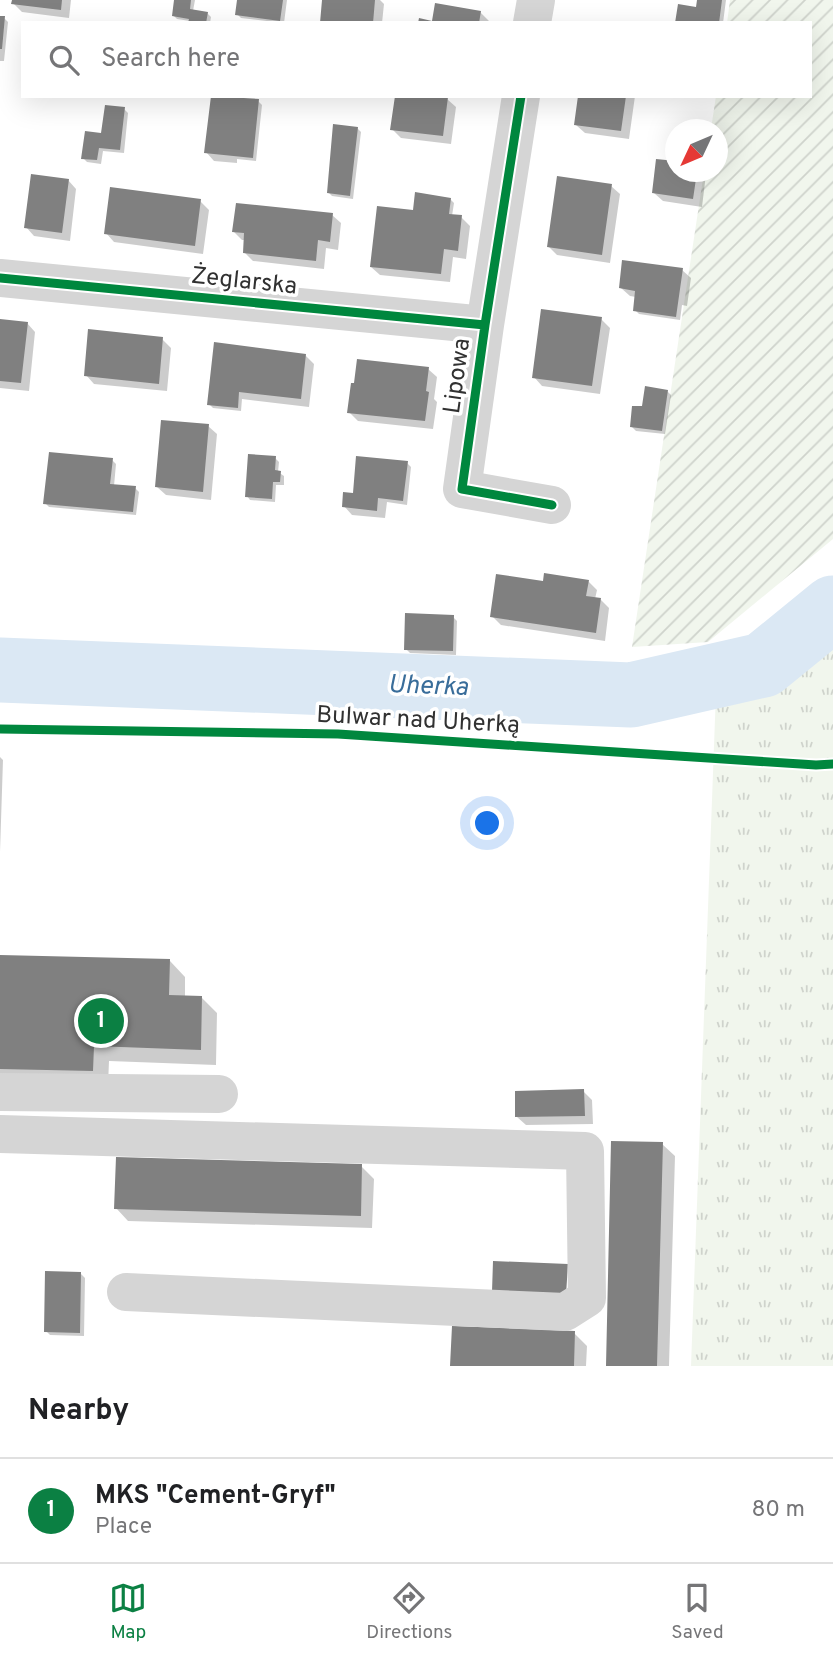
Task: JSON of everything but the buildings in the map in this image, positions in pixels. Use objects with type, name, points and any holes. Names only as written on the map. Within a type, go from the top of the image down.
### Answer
[{"type":"street","points":[[532,21],[536,0]]},
{"type":"street","name":"Lipowa","points":[[521,98],[462,489],[552,505]]},
{"type":"street","name":"Żeglarska","points":[[0,278],[485,325]]},
{"type":"street","points":[[0,1092],[219,1094]]},
{"type":"street","points":[[0,1134],[585,1150],[587,1298],[565,1312],[125,1292]]},
{"type":"green space","points":[[730,0],[833,0],[833,539],[708,642],[632,647],[702,182],[728,182],[728,119],[713,119],[716,98],[812,98],[812,21],[727,21]]},
{"type":"green space","points":[[833,636],[833,1366],[691,1366],[716,692],[780,681]]},
{"type":"waterway","name":"Uherka","points":[[0,670],[631,695],[763,665],[833,608]]},
{"type":"cycle path","points":[[521,98],[462,489],[552,505]]},
{"type":"cycle path","points":[[0,278],[485,325]]},
{"type":"cycle path","name":"Bulwar nad Uherką","points":[[0,729],[338,734],[833,764]]},
{"type":"place","name":"MKS \"Cement-Gryf\"","points":[[101,1021]]}]
